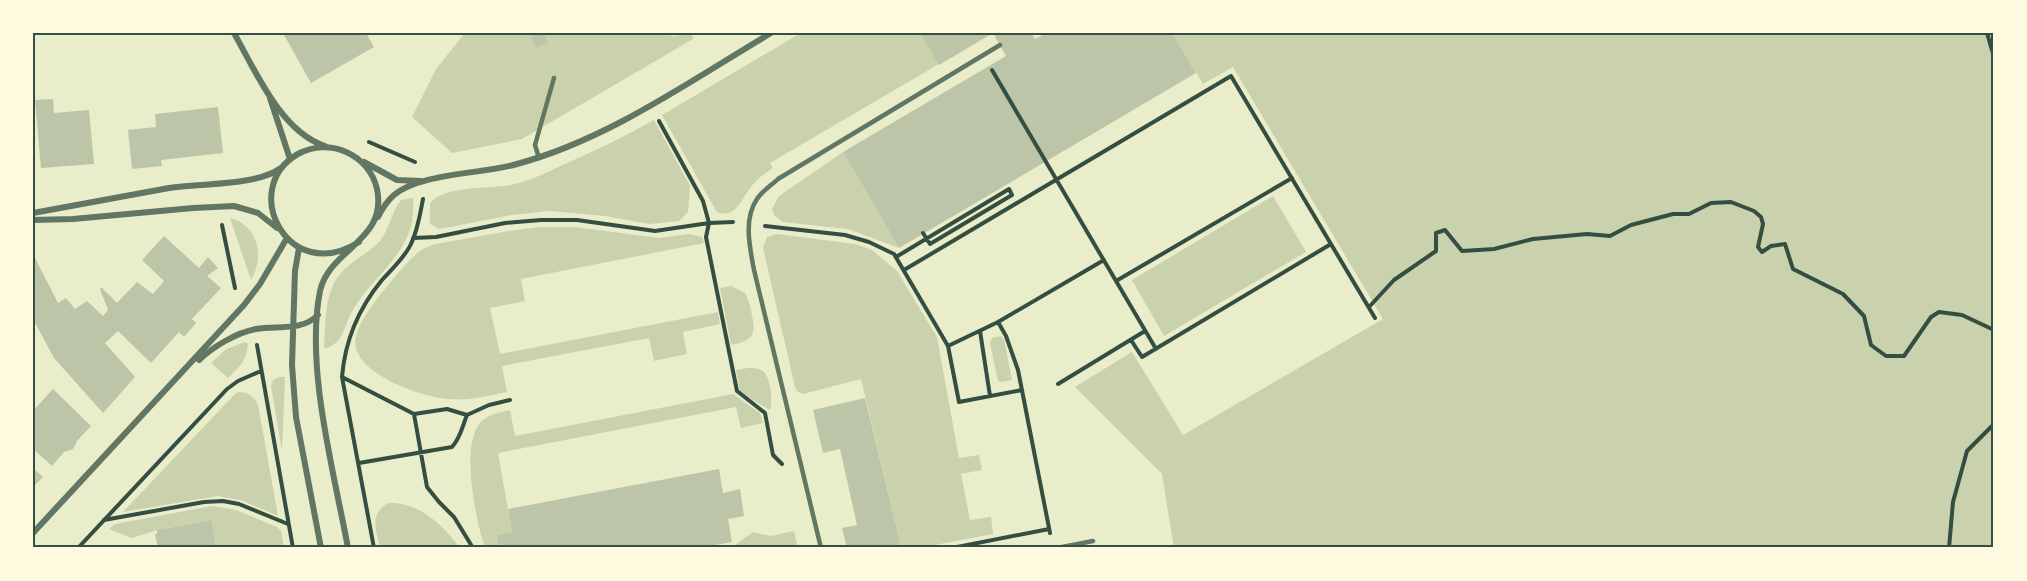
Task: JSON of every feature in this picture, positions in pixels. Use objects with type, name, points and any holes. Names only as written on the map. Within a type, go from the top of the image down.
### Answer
[{"type":"street","points":[[234,33],[268,92],[299,133],[314,142],[351,154],[397,180],[426,181],[540,158],[602,133],[771,33]]},
{"type":"street","points":[[268,92],[291,159]]},
{"type":"street","points":[[33,213],[171,188],[261,177],[277,171],[306,150],[331,148]]},
{"type":"street","points":[[351,154],[365,165],[375,181],[378,207],[372,225]]},
{"type":"street","points":[[284,165],[274,184],[272,205],[274,216],[285,236]]},
{"type":"street","points":[[348,548],[323,412],[317,361],[318,315],[322,283],[328,272],[359,242],[393,196],[426,181]]},
{"type":"street","points":[[33,220],[234,206],[258,213],[299,248],[320,254],[330,254],[340,252],[359,242]]},
{"type":"street","points":[[33,533],[174,382],[260,284],[285,236]]},
{"type":"street","points":[[299,248],[295,267],[292,365],[295,405],[321,548]]},
{"type":"street","points":[[174,382],[213,349],[241,333],[254,329],[309,323],[318,315]]},
{"type":"lane","points":[[821,548],[748,238],[757,199],[778,179],[1000,45]]},
{"type":"lane","points":[[540,158],[535,145],[554,78]]},
{"type":"lane","points":[[1057,548],[1093,541]]},
{"type":"path","points":[[1987,33],[1994,57]]},
{"type":"path","points":[[984,55],[1156,349]]},
{"type":"path","points":[[904,270],[1231,76],[1375,318]]},
{"type":"path","points":[[668,138],[703,201],[709,223],[706,237],[737,391],[765,413],[773,455],[780,460],[783,467]]},
{"type":"path","points":[[1116,280],[1292,178]]},
{"type":"path","points":[[374,548],[342,377],[344,358],[359,313],[369,296],[403,256],[413,238],[426,181]]},
{"type":"path","points":[[896,257],[1009,189],[1012,195],[930,244],[923,233]]},
{"type":"path","points":[[1369,307],[1394,280],[1436,251],[1436,233],[1445,230],[1462,251],[1494,249],[1533,239],[1587,234],[1610,236],[1631,225],[1673,214],[1689,214],[1711,202],[1731,202],[1761,217],[1763,224],[1758,247],[1762,252],[1771,246],[1785,244],[1793,269],[1843,294],[1864,316],[1870,345],[1886,356],[1904,356],[1931,317],[1939,312],[1962,315],[1994,330]]},
{"type":"path","points":[[413,238],[436,237],[505,223],[541,220],[577,220],[655,231],[709,223],[734,222],[845,235],[869,242],[894,254],[948,346],[959,402],[1022,390]]},
{"type":"path","points":[[1131,340],[1142,357],[1331,244]]},
{"type":"path","points":[[948,346],[998,322],[1104,260]]},
{"type":"path","points":[[998,322],[1006,336],[1018,370],[1051,538]]},
{"type":"path","points":[[254,329],[293,548]]},
{"type":"path","points":[[980,331],[990,396]]},
{"type":"path","points":[[1058,384],[1146,331]]},
{"type":"path","points":[[78,548],[227,389],[238,381],[261,371]]},
{"type":"path","points":[[342,377],[414,414],[447,409],[467,415],[489,405],[510,400]]},
{"type":"path","points":[[414,414],[427,487],[454,517],[473,548]]},
{"type":"path","points":[[359,464],[452,447],[460,438],[467,415]]},
{"type":"path","points":[[1949,548],[1953,502],[1967,451],[1994,424]]},
{"type":"path","points":[[104,520],[204,502],[223,501],[239,504],[289,525]]},
{"type":"path","points":[[952,548],[1049,529]]},
{"type":"green space","points":[[465,33],[660,33],[673,36],[692,33],[693,39],[522,139],[452,153],[412,117],[436,69]]},
{"type":"green space","points":[[801,33],[920,33],[939,64],[770,163],[773,168],[756,181],[734,210],[724,214],[717,212],[662,115]]},
{"type":"green space","points":[[1172,33],[1994,33],[1994,548],[1174,548],[1162,474],[1075,387],[1132,352],[1183,435],[1383,319],[1233,67],[1203,84]]},
{"type":"green space","points":[[654,120],[690,186],[688,212],[679,221],[649,224],[605,216],[550,211],[511,215],[439,229],[430,224],[430,203],[438,197],[458,190],[505,186],[528,180],[600,148]]},
{"type":"green space","points":[[843,152],[899,248],[848,229],[783,222],[774,215],[772,209],[779,196]]},
{"type":"green space","points":[[1273,196],[1306,252],[1164,336],[1132,280]]},
{"type":"green space","points":[[413,198],[412,221],[403,245],[359,300],[340,338],[336,343],[324,349],[327,305],[339,275],[380,241],[401,200]]},
{"type":"green space","points":[[230,218],[247,227],[256,243],[258,262],[251,280]]},
{"type":"green space","points":[[540,227],[575,227],[659,238],[689,234],[702,237],[704,243],[521,279],[525,301],[490,308],[500,354],[718,312],[720,324],[683,332],[687,354],[654,361],[649,338],[502,366],[507,392],[470,399],[437,397],[410,390],[382,376],[361,358],[355,342],[362,322],[373,304],[393,280],[423,249],[441,243]]},
{"type":"green space","points":[[777,234],[855,244],[872,250],[897,271],[937,337],[959,458],[979,455],[982,470],[961,474],[970,520],[991,517],[993,534],[919,548],[894,548],[901,546],[861,379],[803,394],[795,387],[763,248],[767,237]]},
{"type":"green space","points":[[731,286],[745,293],[748,298],[754,328],[748,339],[731,345],[720,288]]},
{"type":"green space","points":[[1001,336],[1004,339],[1012,380],[1002,382],[998,381],[990,343],[992,338]]},
{"type":"green space","points":[[244,342],[248,343],[244,359],[228,378],[211,363],[225,350]]},
{"type":"green space","points":[[760,369],[766,374],[771,390],[770,410],[740,392],[736,370]]},
{"type":"green space","points":[[285,377],[282,451],[271,386],[273,380]]},
{"type":"green space","points":[[239,392],[251,395],[258,405],[278,516],[243,501],[218,496],[123,512],[235,394]]},
{"type":"green space","points":[[733,394],[760,413],[763,423],[741,428],[736,407],[498,453],[512,532],[496,535],[499,548],[485,548],[474,503],[470,466],[474,434],[480,423],[487,418],[510,410],[515,436]]},
{"type":"green space","points":[[388,503],[410,506],[429,516],[460,548],[380,548],[375,523],[378,512]]},
{"type":"green space","points":[[212,506],[236,510],[277,527],[281,531],[284,548],[216,548],[210,520],[157,530],[132,538],[109,529],[115,524]]},
{"type":"green space","points":[[794,531],[798,548],[718,548],[735,545],[753,532],[771,536]]},
{"type":"building","points":[[283,33],[366,33],[374,47],[311,83]]},
{"type":"building","points":[[530,33],[544,33],[548,43],[536,47]]},
{"type":"building","points":[[920,33],[993,33],[939,65]]},
{"type":"building","points":[[993,33],[1031,33],[1035,39],[1046,33],[1172,33],[1196,73],[899,248],[843,152],[1006,56]]},
{"type":"building","points":[[53,99],[54,113],[89,110],[94,164],[41,168],[35,100]]},
{"type":"building","points":[[218,107],[223,153],[161,160],[162,166],[132,169],[128,130],[156,127],[155,114]]},
{"type":"building","points":[[164,236],[199,268],[208,257],[218,268],[207,276],[221,288],[192,319],[196,323],[184,337],[179,332],[151,363],[118,331],[105,343],[135,377],[103,413],[54,358],[33,319],[33,254],[58,303],[66,298],[75,309],[87,301],[103,316],[108,310],[101,287],[117,303],[137,282],[153,294],[164,281],[142,260]]},
{"type":"building","points":[[53,389],[91,426],[73,449],[64,452],[52,466],[33,449],[33,411]]},
{"type":"building","points":[[865,398],[901,546],[894,548],[847,548],[842,528],[857,525],[840,449],[823,453],[813,410]]},
{"type":"building","points":[[33,468],[43,477],[33,487]]},
{"type":"building","points":[[719,469],[723,493],[740,489],[744,516],[728,519],[732,542],[700,548],[499,548],[496,535],[512,532],[508,509]]},
{"type":"building","points":[[211,520],[216,548],[158,548],[155,534],[157,530]]}]
